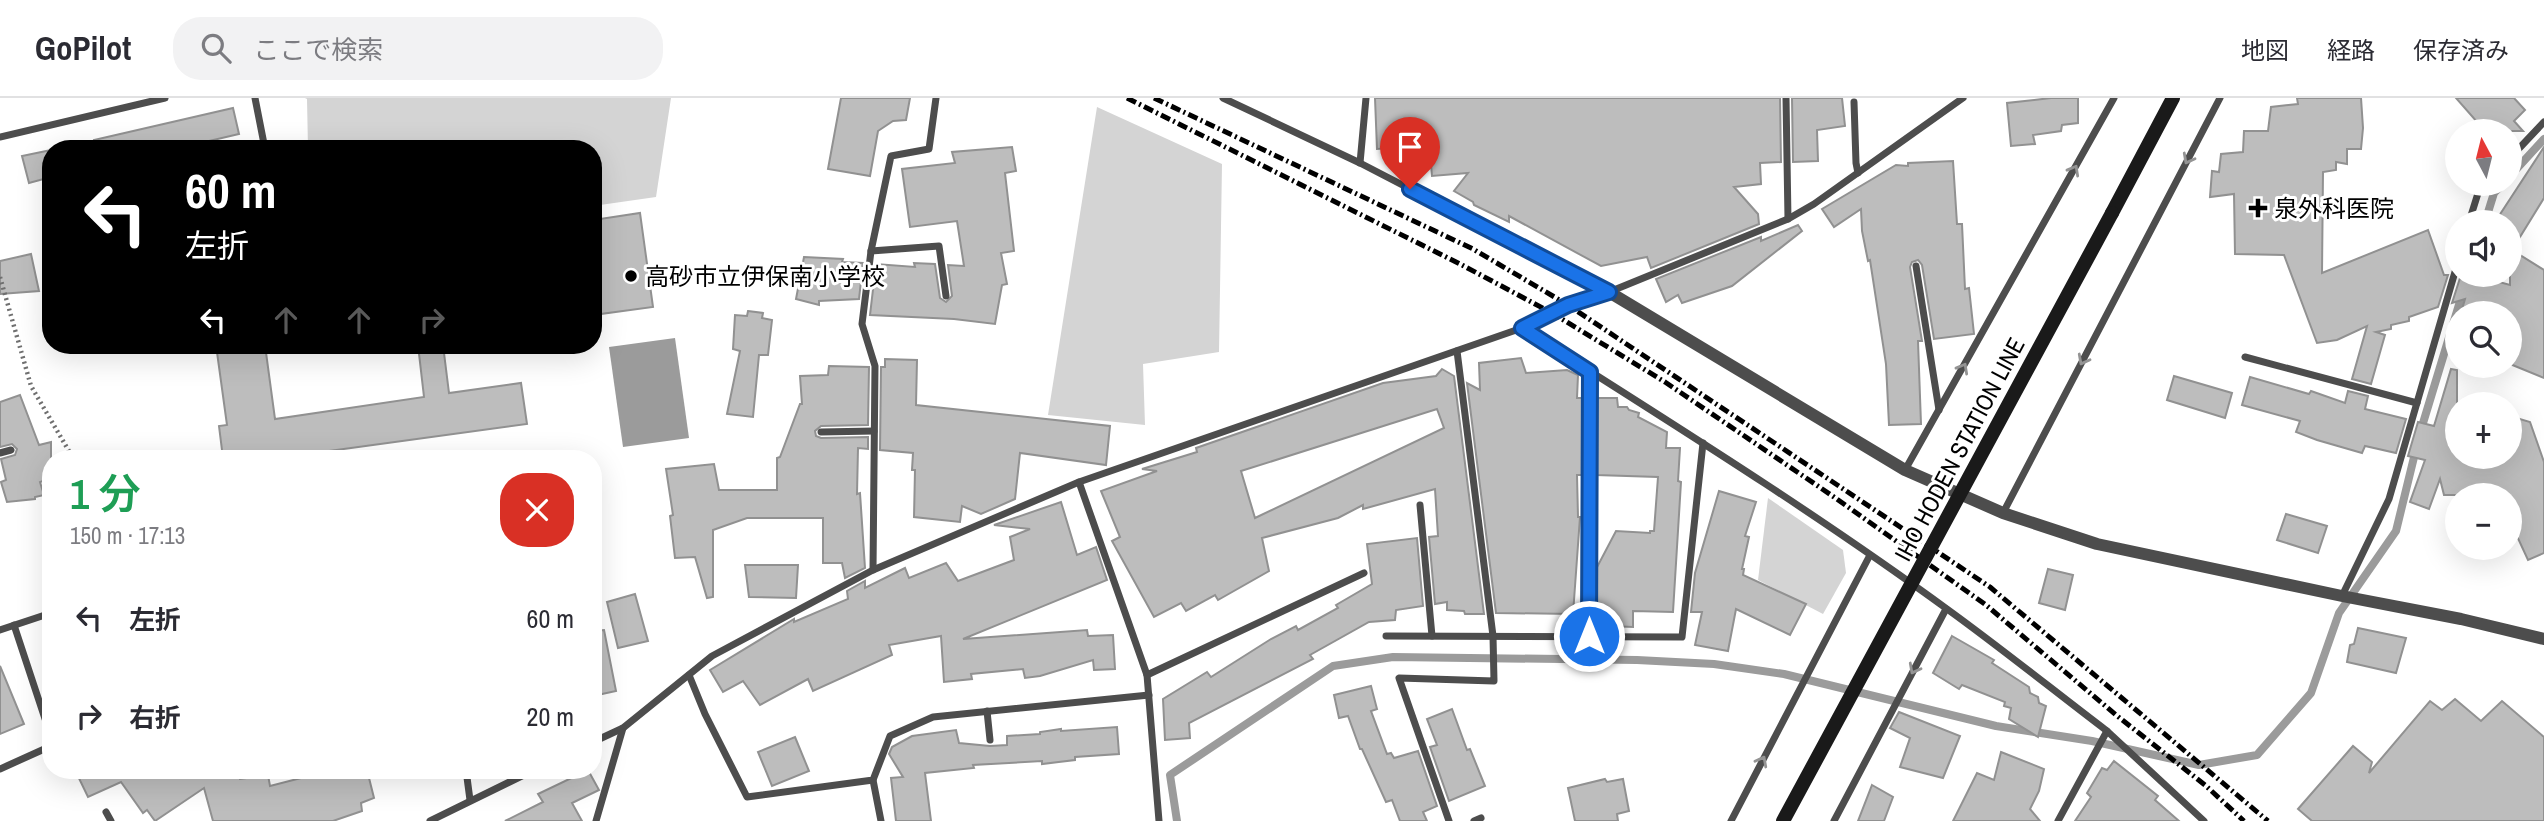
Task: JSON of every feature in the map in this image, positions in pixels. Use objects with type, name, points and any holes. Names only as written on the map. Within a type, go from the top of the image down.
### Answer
[{"type":"main road","name":"IHO HODEN STATION LINE","points":[[1783,821],[2173,98]]},
{"type":"street","points":[[0,137],[165,98]]},
{"type":"street","points":[[255,98],[263,140]]},
{"type":"street","points":[[873,570],[875,366],[862,324],[871,251],[891,156],[929,149],[936,98]]},
{"type":"street","points":[[1360,163],[1366,98]]},
{"type":"street","points":[[1786,98],[1788,219]]},
{"type":"street","points":[[602,738],[623,728],[712,656],[873,570],[1079,482],[1522,328],[1568,305],[1609,292],[1788,219],[1963,98]]},
{"type":"street","points":[[1905,470],[2114,98]]},
{"type":"street","points":[[2003,513],[2220,98]]},
{"type":"street","points":[[1228,99],[1360,163],[1609,292],[1905,470],[2003,513],[2097,544],[2461,619],[2544,639]]},
{"type":"street","points":[[1854,102],[1858,173]]},
{"type":"street","points":[[2522,145],[2544,122]]},
{"type":"street","points":[[871,251],[939,246],[946,296]]},
{"type":"street","points":[[1916,266],[1939,410]]},
{"type":"street","points":[[2342,596],[2389,499],[2451,287]]},
{"type":"street","points":[[1522,328],[1703,443],[1946,608],[2107,731],[2198,819]]},
{"type":"street","points":[[1449,821],[1399,678],[1494,681],[1493,636],[1457,351]]},
{"type":"street","points":[[2245,357],[2417,402]]},
{"type":"street","points":[[1589,636],[1590,372]]},
{"type":"street","points":[[821,432],[874,431]]},
{"type":"street","points":[[1386,636],[1682,637],[1703,443]]},
{"type":"street","points":[[0,453],[11,450]]},
{"type":"street","points":[[1079,482],[1147,675],[1160,821]]},
{"type":"street","points":[[1420,505],[1433,636]]},
{"type":"street","points":[[1731,821],[1870,555]]},
{"type":"street","points":[[1147,675],[1364,573]]},
{"type":"street","points":[[1833,821],[1946,608]]},
{"type":"street","points":[[0,630],[42,616]]},
{"type":"street","points":[[15,625],[42,709]]},
{"type":"street","points":[[689,674],[705,713],[747,797],[873,780]]},
{"type":"street","points":[[881,821],[873,780],[890,736],[933,717],[1149,695]]},
{"type":"street","points":[[987,711],[990,740]]},
{"type":"street","points":[[596,821],[623,728]]},
{"type":"street","points":[[2058,821],[2107,731]]},
{"type":"street","points":[[0,769],[42,750]]},
{"type":"street","points":[[467,779],[470,800]]},
{"type":"street","points":[[430,821],[515,779]]},
{"type":"street","points":[[106,812],[111,821]]},
{"type":"path","points":[[0,278],[31,386],[68,450]]},
{"type":"shaded area","points":[[305,98],[671,98],[656,197],[602,205],[602,140],[308,140]]},
{"type":"shaded area","points":[[1097,107],[1222,164],[1219,352],[1143,364],[1145,425],[1048,415]]},
{"type":"shaded area","points":[[675,338],[689,438],[623,447],[609,347]]},
{"type":"shaded area","points":[[1768,498],[1843,550],[1846,573],[1823,614],[1758,580]]},
{"type":"building","points":[[841,98],[910,98],[906,120],[893,121],[878,131],[870,176],[828,169]]},
{"type":"building","points":[[1375,98],[1780,98],[1781,162],[1760,163],[1761,184],[1734,187],[1758,214],[1759,224],[1651,268],[1647,257],[1601,266],[1509,216],[1509,222],[1474,205],[1454,191],[1468,173],[1432,176],[1430,152],[1423,152],[1422,146],[1377,149]]},
{"type":"building","points":[[1792,98],[1842,98],[1845,126],[1817,130],[1818,161],[1793,162]]},
{"type":"building","points":[[2078,98],[2078,123],[2062,125],[2061,131],[2033,135],[2035,144],[2011,146],[2007,103]]},
{"type":"building","points":[[2297,98],[2361,98],[2361,149],[2347,149],[2347,164],[2336,162],[2336,170],[2323,172],[2322,273],[2428,230],[2445,275],[2438,307],[2409,317],[2409,321],[2391,325],[2391,329],[2376,332],[2385,335],[2371,384],[2352,379],[2367,326],[2337,340],[2317,343],[2284,255],[2235,254],[2234,194],[2210,197],[2212,171],[2219,172],[2221,154],[2243,152],[2244,131],[2268,131],[2271,107],[2298,104]]},
{"type":"building","points":[[2456,98],[2514,98],[2525,110],[2516,119],[2474,119]]},
{"type":"building","points":[[233,108],[239,134],[213,140],[94,140]]},
{"type":"building","points":[[1012,147],[1016,171],[1005,173],[1014,251],[1001,253],[1007,284],[1002,285],[995,324],[870,315],[876,264],[915,267],[914,263],[935,264],[940,298],[946,302],[952,296],[948,265],[964,266],[957,221],[910,227],[902,169],[955,163],[952,152]]},
{"type":"building","points":[[2544,147],[2544,198],[2522,234],[2522,210],[2503,210],[2512,196],[2522,196],[2522,181]]},
{"type":"building","points":[[42,152],[42,179],[29,183],[22,156]]},
{"type":"building","points":[[1953,161],[1957,224],[1962,224],[1965,289],[1969,288],[1974,334],[1934,339],[1922,265],[1918,260],[1912,262],[1910,267],[1922,341],[1918,341],[1921,424],[1889,425],[1886,364],[1870,260],[1868,261],[1862,231],[1861,209],[1834,227],[1822,209],[1896,165]]},
{"type":"building","points":[[640,213],[653,307],[602,314],[602,219]]},
{"type":"building","points":[[1798,225],[1802,231],[1732,286],[1682,303],[1678,295],[1666,302],[1656,279]]},
{"type":"building","points":[[31,254],[39,291],[0,294],[0,261]]},
{"type":"building","points":[[2522,256],[2544,270],[2544,378],[2522,369],[2522,301],[2453,301],[2457,287],[2522,287]]},
{"type":"building","points":[[804,257],[863,263],[859,299],[819,301],[819,305],[796,299]]},
{"type":"building","points":[[748,311],[763,313],[762,318],[772,320],[768,355],[759,355],[753,417],[727,414],[740,351],[733,349],[735,315],[747,316]]},
{"type":"building","points":[[217,354],[266,354],[275,419],[424,397],[419,354],[444,354],[449,393],[521,383],[527,424],[337,450],[222,450],[219,426],[227,425]]},
{"type":"building","points":[[1521,358],[1526,373],[1567,370],[1578,375],[1577,398],[1584,398],[1583,475],[1577,475],[1580,517],[1573,614],[1496,613],[1467,383],[1480,390],[1479,363]]},
{"type":"building","points":[[885,359],[917,360],[916,405],[1110,426],[1106,465],[1020,453],[1015,499],[981,514],[962,506],[960,522],[914,517],[913,453],[880,450],[881,367],[885,367]]},
{"type":"building","points":[[829,366],[869,367],[868,425],[821,426],[815,431],[816,436],[821,438],[868,437],[868,449],[858,448],[857,494],[860,493],[865,568],[845,578],[842,563],[823,563],[823,518],[747,518],[713,530],[713,597],[707,598],[695,557],[675,558],[670,516],[673,515],[666,469],[714,464],[719,490],[777,490],[777,458],[780,457],[802,404],[800,376],[828,375]]},
{"type":"building","points":[[1442,369],[1454,376],[1484,614],[1447,610],[1447,602],[1435,604],[1429,537],[1438,536],[1435,489],[1363,509],[1363,505],[1338,518],[1262,538],[1269,571],[1218,600],[1215,595],[1186,611],[1181,603],[1154,617],[1112,541],[1120,537],[1101,491],[1157,471],[1142,469],[1197,452],[1196,448],[1383,383],[1436,376]],"holes":[[[1437,409],[1444,428],[1255,518],[1241,471]]]},
{"type":"building","points":[[2174,376],[2232,393],[2225,418],[2167,400]]},
{"type":"building","points":[[2250,377],[2309,394],[2311,391],[2345,403],[2348,391],[2368,396],[2365,409],[2406,419],[2396,453],[2365,446],[2362,453],[2317,440],[2296,432],[2300,421],[2242,405]]},
{"type":"building","points":[[2448,378],[2457,378],[2457,392],[2445,392],[2445,469],[2522,469],[2522,420],[2530,422],[2544,462],[2544,553],[2528,560],[2522,547],[2522,483],[2445,483],[2444,495],[2440,479],[2429,509],[2410,502],[2425,460],[2408,456],[2418,422],[2434,426]]},
{"type":"building","points":[[20,395],[39,445],[51,442],[51,450],[42,450],[42,495],[35,499],[7,502],[1,482],[6,480],[1,459],[15,455],[17,449],[12,444],[0,447],[0,402]]},
{"type":"building","points":[[1596,398],[1617,398],[1618,407],[1627,407],[1639,413],[1638,417],[1667,432],[1666,448],[1680,448],[1678,481],[1681,482],[1673,612],[1633,611],[1633,627],[1609,626],[1609,620],[1600,621],[1599,615],[1595,615],[1595,571],[1616,531],[1654,531],[1658,477],[1596,475]]},
{"type":"building","points":[[1719,491],[1756,502],[1745,536],[1749,537],[1743,575],[1806,604],[1790,635],[1736,609],[1728,651],[1695,645],[1702,612],[1691,612],[1695,573]]},
{"type":"building","points":[[1061,502],[1077,555],[1096,547],[1107,580],[963,639],[1087,630],[1088,636],[1113,635],[1115,669],[1094,670],[1093,660],[1040,676],[1025,678],[1023,669],[971,674],[972,679],[944,682],[941,636],[889,645],[892,655],[813,691],[808,679],[760,705],[743,681],[723,692],[710,670],[794,619],[794,622],[848,599],[847,591],[865,581],[865,588],[905,568],[909,578],[946,563],[958,581],[1014,560],[1010,537],[1030,529],[994,525]]},
{"type":"building","points":[[2286,514],[2327,526],[2318,553],[2277,540]]},
{"type":"building","points":[[1417,538],[1423,606],[1396,610],[1395,620],[1369,622],[1310,655],[1313,659],[1189,723],[1190,738],[1165,740],[1163,699],[1207,672],[1211,677],[1271,639],[1296,626],[1298,630],[1338,608],[1336,605],[1372,584],[1367,544]]},
{"type":"building","points":[[745,565],[798,565],[796,598],[749,597]]},
{"type":"building","points":[[2048,569],[2073,575],[2065,610],[2039,603]]},
{"type":"building","points":[[635,594],[648,641],[618,648],[607,602]]},
{"type":"building","points":[[2358,628],[2406,638],[2396,673],[2347,662],[2350,645],[2354,644]]},
{"type":"building","points":[[602,630],[616,691],[602,694]]},
{"type":"building","points":[[1952,636],[1994,660],[1992,663],[2029,687],[2030,693],[2046,706],[2038,737],[2009,719],[2011,708],[2004,706],[2005,702],[1962,685],[1959,689],[1933,673]]},
{"type":"building","points":[[0,666],[24,724],[0,734]]},
{"type":"building","points":[[1371,686],[1377,709],[1371,711],[1387,754],[1391,753],[1394,758],[1418,751],[1437,806],[1423,812],[1427,821],[1400,821],[1392,800],[1386,802],[1360,749],[1348,716],[1339,718],[1334,695]]},
{"type":"building","points":[[2455,699],[2481,721],[2502,701],[2544,737],[2544,821],[2312,821],[2298,809],[2353,746],[2372,762],[2369,773],[2430,701],[2442,710]]},
{"type":"building","points":[[1452,709],[1467,750],[1470,749],[1485,786],[1449,801],[1430,747],[1437,745],[1427,719]]},
{"type":"building","points":[[1899,712],[1960,736],[1943,778],[1900,767],[1910,738],[1890,728]]},
{"type":"building","points":[[1117,727],[1119,754],[1075,757],[1075,760],[1042,764],[1042,761],[973,765],[974,768],[925,773],[931,821],[896,821],[891,778],[903,777],[889,754],[892,747],[912,736],[956,730],[959,743],[990,746],[1007,745],[1007,736],[1040,734],[1061,729]]},
{"type":"building","points":[[795,737],[809,771],[772,786],[758,752]]},
{"type":"building","points":[[2001,752],[2044,769],[2039,791],[2030,809],[2040,821],[1953,821],[1977,773],[1994,780]]},
{"type":"building","points":[[2114,761],[2158,796],[2155,800],[2179,821],[2075,821],[2091,797],[2087,793],[2102,768],[2107,770]]},
{"type":"building","points":[[79,779],[269,779],[270,786],[297,779],[369,779],[374,798],[361,803],[362,811],[333,821],[213,821],[204,788],[155,821],[147,810],[143,813],[121,782],[88,797]]},
{"type":"building","points":[[569,779],[593,779],[599,790],[572,803],[582,821],[505,821],[543,802],[538,794]]},
{"type":"building","points":[[1605,779],[1607,782],[1623,779],[1629,811],[1617,814],[1618,821],[1575,821],[1568,788]]},
{"type":"building","points":[[1872,785],[1893,797],[1884,821],[1858,821]]},
{"type":"waterway","points":[[2522,163],[2544,139]]},
{"type":"waterway","points":[[2489,210],[2493,196]]},
{"type":"waterway","points":[[2420,433],[2464,287]]},
{"type":"waterway","points":[[1177,821],[1170,775],[1333,666],[1393,657],[1637,660],[1714,664],[1784,674],[1996,726],[2092,741],[2199,765],[2257,755],[2311,693],[2339,613],[2396,531],[2416,449]]},
{"type":"railway","points":[[1127,98],[1462,265],[1552,313],[1665,382],[1986,605],[2116,715],[2205,785],[2244,821]]},
{"type":"railway","points":[[1154,98],[1473,249],[1568,305],[1990,587],[2268,821]]},
{"type":"place","name":"泉外科医院","points":[[2258,208]]},
{"type":"place","name":"高砂市立伊保南小学校","points":[[631,276]]},
{"type":"route","points":[[1410,189],[1609,292],[1568,305],[1522,328],[1590,372],[1589,636]]}]
